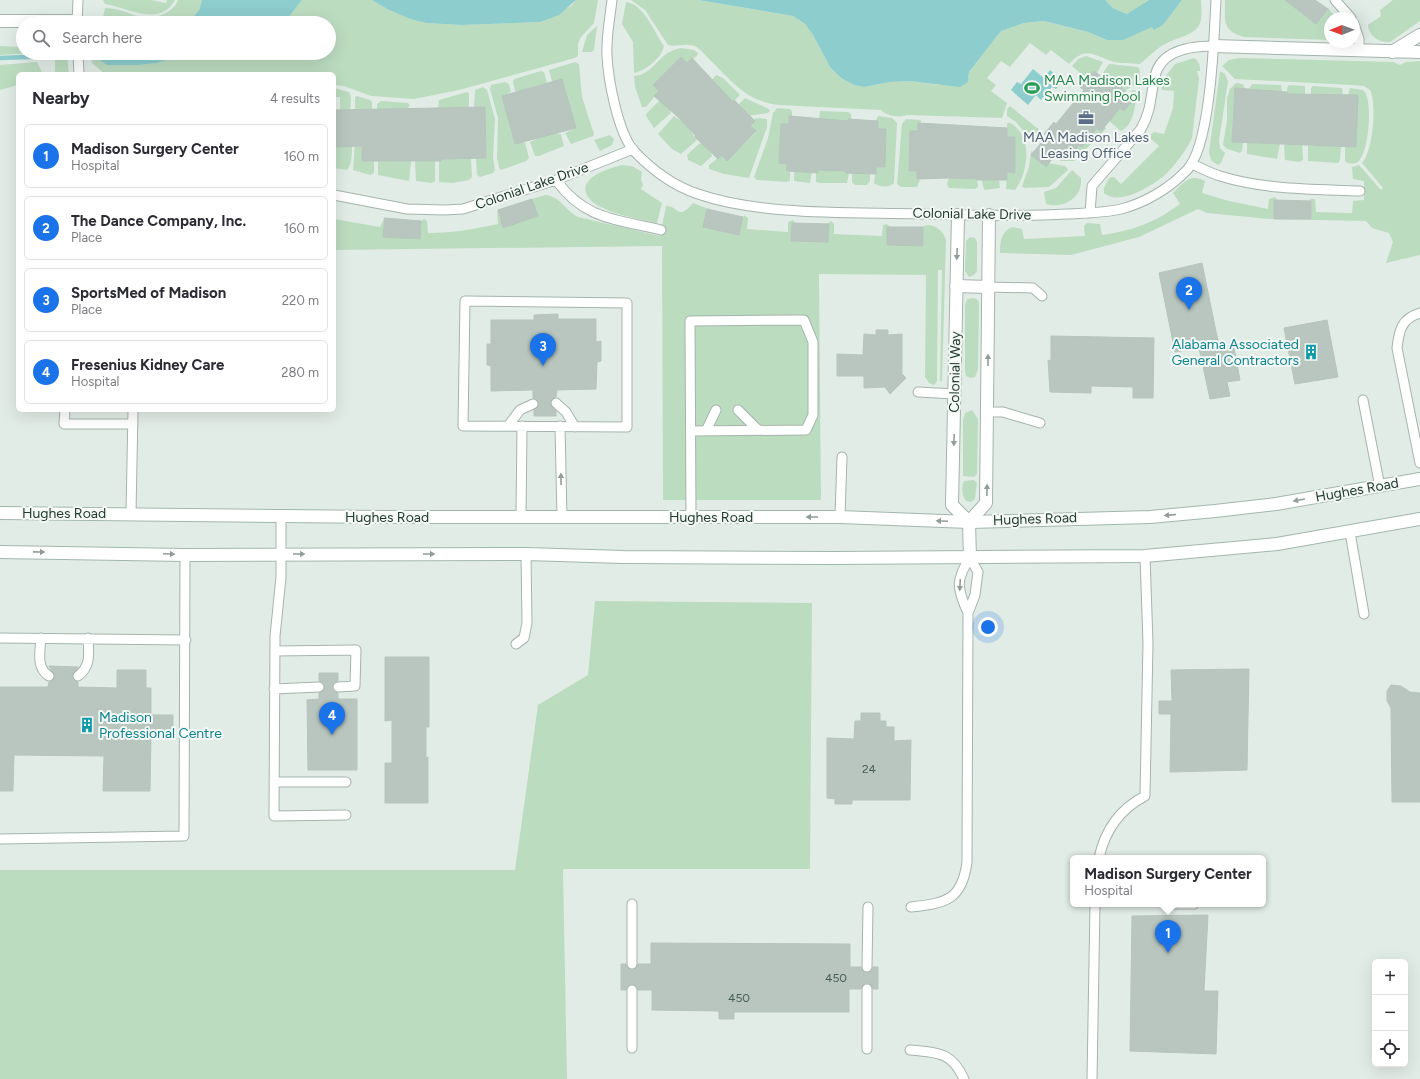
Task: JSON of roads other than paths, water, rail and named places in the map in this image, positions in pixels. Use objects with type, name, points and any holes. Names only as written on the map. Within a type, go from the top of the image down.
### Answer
[{"type":"main road","points":[[0,21],[16,21]]},
{"type":"main road","points":[[1391,52],[1420,35]]},
{"type":"main road","points":[[1213,46],[1420,52]]},
{"type":"main road","name":"Colonial Way","points":[[958,215],[952,505],[969,522]]},
{"type":"main road","points":[[970,558],[969,522],[986,503],[989,215]]},
{"type":"main road","points":[[956,286],[988,287]]},
{"type":"main road","name":"Hughes Road","points":[[0,513],[562,518],[840,517],[969,522],[1172,515],[1276,504],[1420,479]]},
{"type":"main road","points":[[0,552],[185,555],[526,554],[623,557],[970,558],[1145,556],[1277,544],[1420,519]]},
{"type":"lane","points":[[77,16],[78,0]]},
{"type":"lane","name":"Colonial Lake Drive","points":[[612,0],[607,53],[610,83],[618,113],[633,149],[655,171],[680,187],[720,200],[788,209],[958,215],[1090,213],[1113,211],[1135,205],[1163,190],[1192,164],[1204,130],[1213,46],[1216,0]]},
{"type":"lane","points":[[1335,0],[1346,12]]},
{"type":"lane","points":[[1090,213],[1092,186],[1141,129],[1147,119],[1151,108],[1157,69],[1167,57],[1183,49],[1194,46],[1213,46]]},
{"type":"lane","points":[[78,60],[79,72]]},
{"type":"lane","name":"Colonial Lake Drive","points":[[336,195],[407,209],[445,210],[481,204],[556,180],[633,149]]},
{"type":"lane","points":[[1192,164],[1219,176],[1254,184],[1294,188],[1360,191]]},
{"type":"lane","points":[[556,180],[570,198],[584,209],[607,218],[661,230]]},
{"type":"lane","points":[[988,287],[1033,288],[1042,296]]},
{"type":"lane","points":[[465,301],[627,303],[627,426],[575,427],[463,426],[465,301]]},
{"type":"lane","points":[[1420,313],[1410,316],[1399,331],[1397,348],[1420,463]]},
{"type":"lane","points":[[691,431],[806,430],[813,415],[813,342],[804,320],[690,321],[691,517]]},
{"type":"lane","points":[[918,392],[955,394]]},
{"type":"lane","points":[[1363,400],[1380,487]]},
{"type":"lane","points":[[556,403],[566,412],[575,427]]},
{"type":"lane","points":[[508,426],[520,410],[533,404]]},
{"type":"lane","points":[[706,430],[716,410]]},
{"type":"lane","points":[[738,410],[758,430]]},
{"type":"lane","points":[[65,412],[64,424],[133,424]]},
{"type":"lane","points":[[131,514],[133,412]]},
{"type":"lane","points":[[987,412],[1003,412],[1040,423]]},
{"type":"lane","points":[[521,517],[522,426]]},
{"type":"lane","points":[[560,426],[562,518]]},
{"type":"lane","points":[[840,517],[842,457]]},
{"type":"lane","points":[[281,516],[282,554],[275,651],[274,688],[274,816],[346,815]]},
{"type":"lane","points":[[1350,532],[1364,614]]},
{"type":"lane","points":[[516,644],[524,638],[527,623],[526,554]]},
{"type":"lane","points":[[0,839],[184,836],[186,640],[185,555]]},
{"type":"lane","points":[[1100,855],[1102,844],[1111,825],[1130,803],[1145,796],[1148,643],[1145,556]]},
{"type":"lane","points":[[911,907],[938,904],[954,895],[965,880],[967,862],[968,613],[975,595],[978,572],[970,558],[960,572],[959,595],[968,613]]},
{"type":"lane","points":[[0,638],[186,640]]},
{"type":"lane","points":[[41,638],[40,664],[42,672],[49,676]]},
{"type":"lane","points":[[78,676],[86,670],[89,655],[88,638]]},
{"type":"lane","points":[[275,651],[356,650],[355,686],[338,687]]},
{"type":"lane","points":[[274,688],[319,687]]},
{"type":"lane","points":[[274,782],[346,782]]},
{"type":"lane","points":[[632,904],[632,964]]},
{"type":"lane","points":[[867,967],[868,907]]},
{"type":"lane","points":[[1092,1079],[1095,907]]},
{"type":"lane","points":[[867,989],[867,1049]]},
{"type":"lane","points":[[632,990],[632,1048]]},
{"type":"lane","points":[[910,1050],[945,1055],[958,1067],[964,1079]]},
{"type":"water","points":[[202,0],[302,0],[289,16],[194,16],[199,10]]},
{"type":"water","points":[[372,0],[576,0],[559,15],[540,22],[461,25],[426,23],[411,19],[387,9]]},
{"type":"water","points":[[698,0],[1105,0],[1113,8],[1127,14],[1149,0],[1182,0],[1163,25],[1154,30],[1152,27],[1123,40],[1107,40],[1088,32],[1044,21],[1024,23],[1001,31],[969,72],[968,82],[960,87],[908,81],[890,82],[864,87],[854,85],[841,78],[830,67],[813,35],[805,24],[793,16]]},
{"type":"water","points":[[100,60],[168,60],[139,65],[107,65]]},
{"type":"water","name":"MAA Madison Lakes Swimming Pool","points":[[1033,69],[1044,78],[1050,70],[1063,81],[1056,89],[1052,87],[1041,100],[1036,95],[1028,105],[1011,90],[1017,82],[1021,84]]},
{"type":"waterway","points":[[0,58],[16,57]]},
{"type":"place","name":"MAA Madison Lakes Swimming Pool","points":[[1032,88]]},
{"type":"place","name":"MAA Madison Lakes Leasing Office","points":[[1086,118]]},
{"type":"place","name":"The Dance Company, Inc.","points":[[1189,310]]},
{"type":"place","name":"Alabama Associated General Contractors","points":[[1311,352]]},
{"type":"place","name":"SportsMed of Madison","points":[[543,366]]},
{"type":"place","name":"Madison Professional Centre","points":[[87,725]]},
{"type":"place","name":"Fresenius Kidney Care","points":[[332,735]]},
{"type":"place","name":"Madison Surgery Center","points":[[1168,953]]}]
